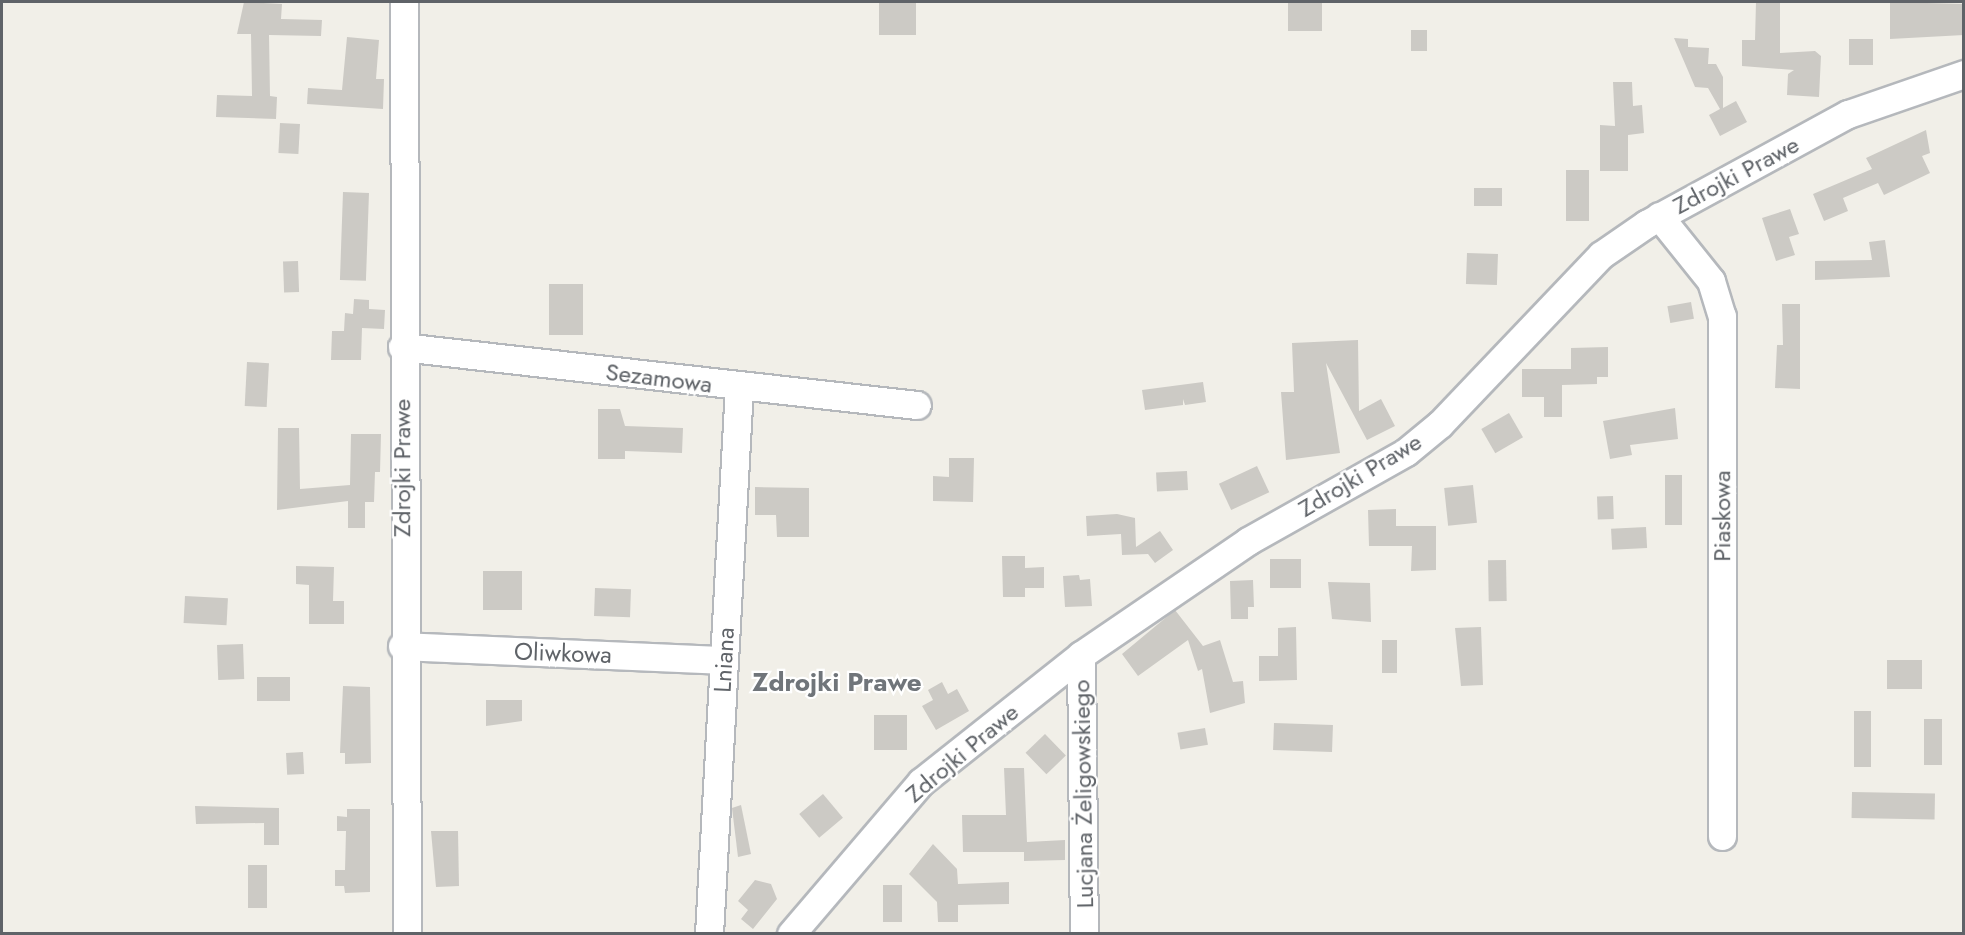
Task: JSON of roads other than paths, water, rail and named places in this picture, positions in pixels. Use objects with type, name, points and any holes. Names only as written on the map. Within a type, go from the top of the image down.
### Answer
[{"type":"street","name":"Zdrojki Prawe","points":[[404,2],[402,646],[407,933]]},
{"type":"street","name":"Zdrojki Prawe","points":[[791,933],[921,782],[1081,655],[1248,542],[1406,452],[1440,424],[1575,277],[1659,216],[1848,114],[1964,74]]},
{"type":"street","name":"Piaskowa","points":[[1659,216],[1711,281],[1722,316],[1722,836]]},
{"type":"street","name":"Sezamowa","points":[[402,347],[739,387],[917,405]]},
{"type":"street","name":"Lniana","points":[[709,933],[739,387]]},
{"type":"street","name":"Oliwkowa","points":[[402,646],[724,660]]},
{"type":"street","name":"Lucjana Żeligowskiego","points":[[1081,655],[1084,933]]},
{"type":"district","name":"Zdrojki Prawe","points":[[837,683]]}]
